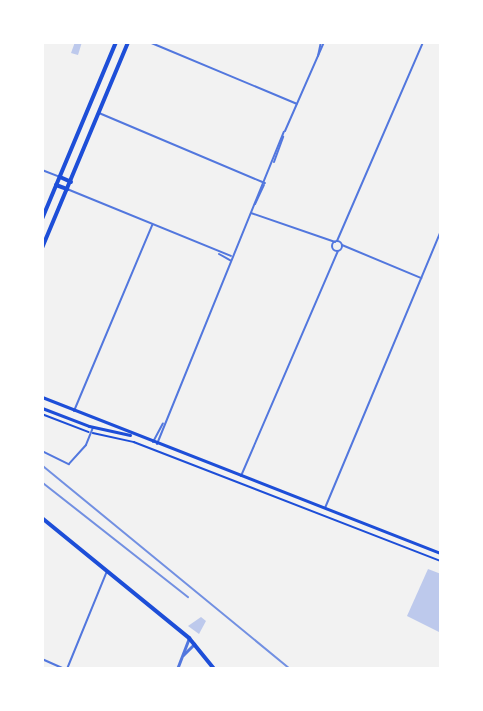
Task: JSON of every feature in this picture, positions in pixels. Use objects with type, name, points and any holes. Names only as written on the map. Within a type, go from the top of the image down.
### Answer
[{"type":"main road","points":[[42,219],[116,42]]},
{"type":"main road","points":[[42,248],[128,42]]},
{"type":"main road","points":[[105,67],[116,72]]},
{"type":"main road","points":[[60,177],[70,182]]},
{"type":"main road","points":[[56,185],[67,189]]},
{"type":"main road","points":[[42,397],[441,553]]},
{"type":"main road","points":[[42,408],[93,427],[137,436]]},
{"type":"main road","points":[[93,427],[97,419]]},
{"type":"main road","points":[[42,518],[189,638],[214,669]]},
{"type":"street","points":[[149,42],[297,104]]},
{"type":"street","points":[[155,443],[253,206],[273,165],[284,132],[317,59],[322,42]]},
{"type":"street","points":[[333,258],[333,248],[343,232],[423,42]]},
{"type":"street","points":[[99,113],[265,183]]},
{"type":"street","points":[[42,170],[60,177]]},
{"type":"street","points":[[67,189],[232,258]]},
{"type":"street","points":[[251,213],[323,240],[342,244],[351,251],[421,278]]},
{"type":"street","points":[[74,411],[152,225]]},
{"type":"street","points":[[325,508],[441,231]]},
{"type":"street","points":[[241,476],[333,258],[342,244],[343,232]]},
{"type":"street","points":[[323,240],[339,251],[351,251]]},
{"type":"street","points":[[42,659],[66,669],[106,571]]},
{"type":"street","points":[[177,669],[189,638]]},
{"type":"street","points":[[182,657],[194,644]]},
{"type":"lane","points":[[42,451],[69,464],[92,433],[93,427]]},
{"type":"path","points":[[42,414],[92,433],[134,442],[441,561]]},
{"type":"building","points":[[75,42],[82,42],[78,55],[71,53]]},
{"type":"building","points":[[428,569],[441,574],[441,633],[407,616]]},
{"type":"building","points":[[201,617],[206,621],[199,634],[188,626]]},
{"type":"railway","points":[[42,465],[290,669]]},
{"type":"railway","points":[[42,482],[188,597]]}]
